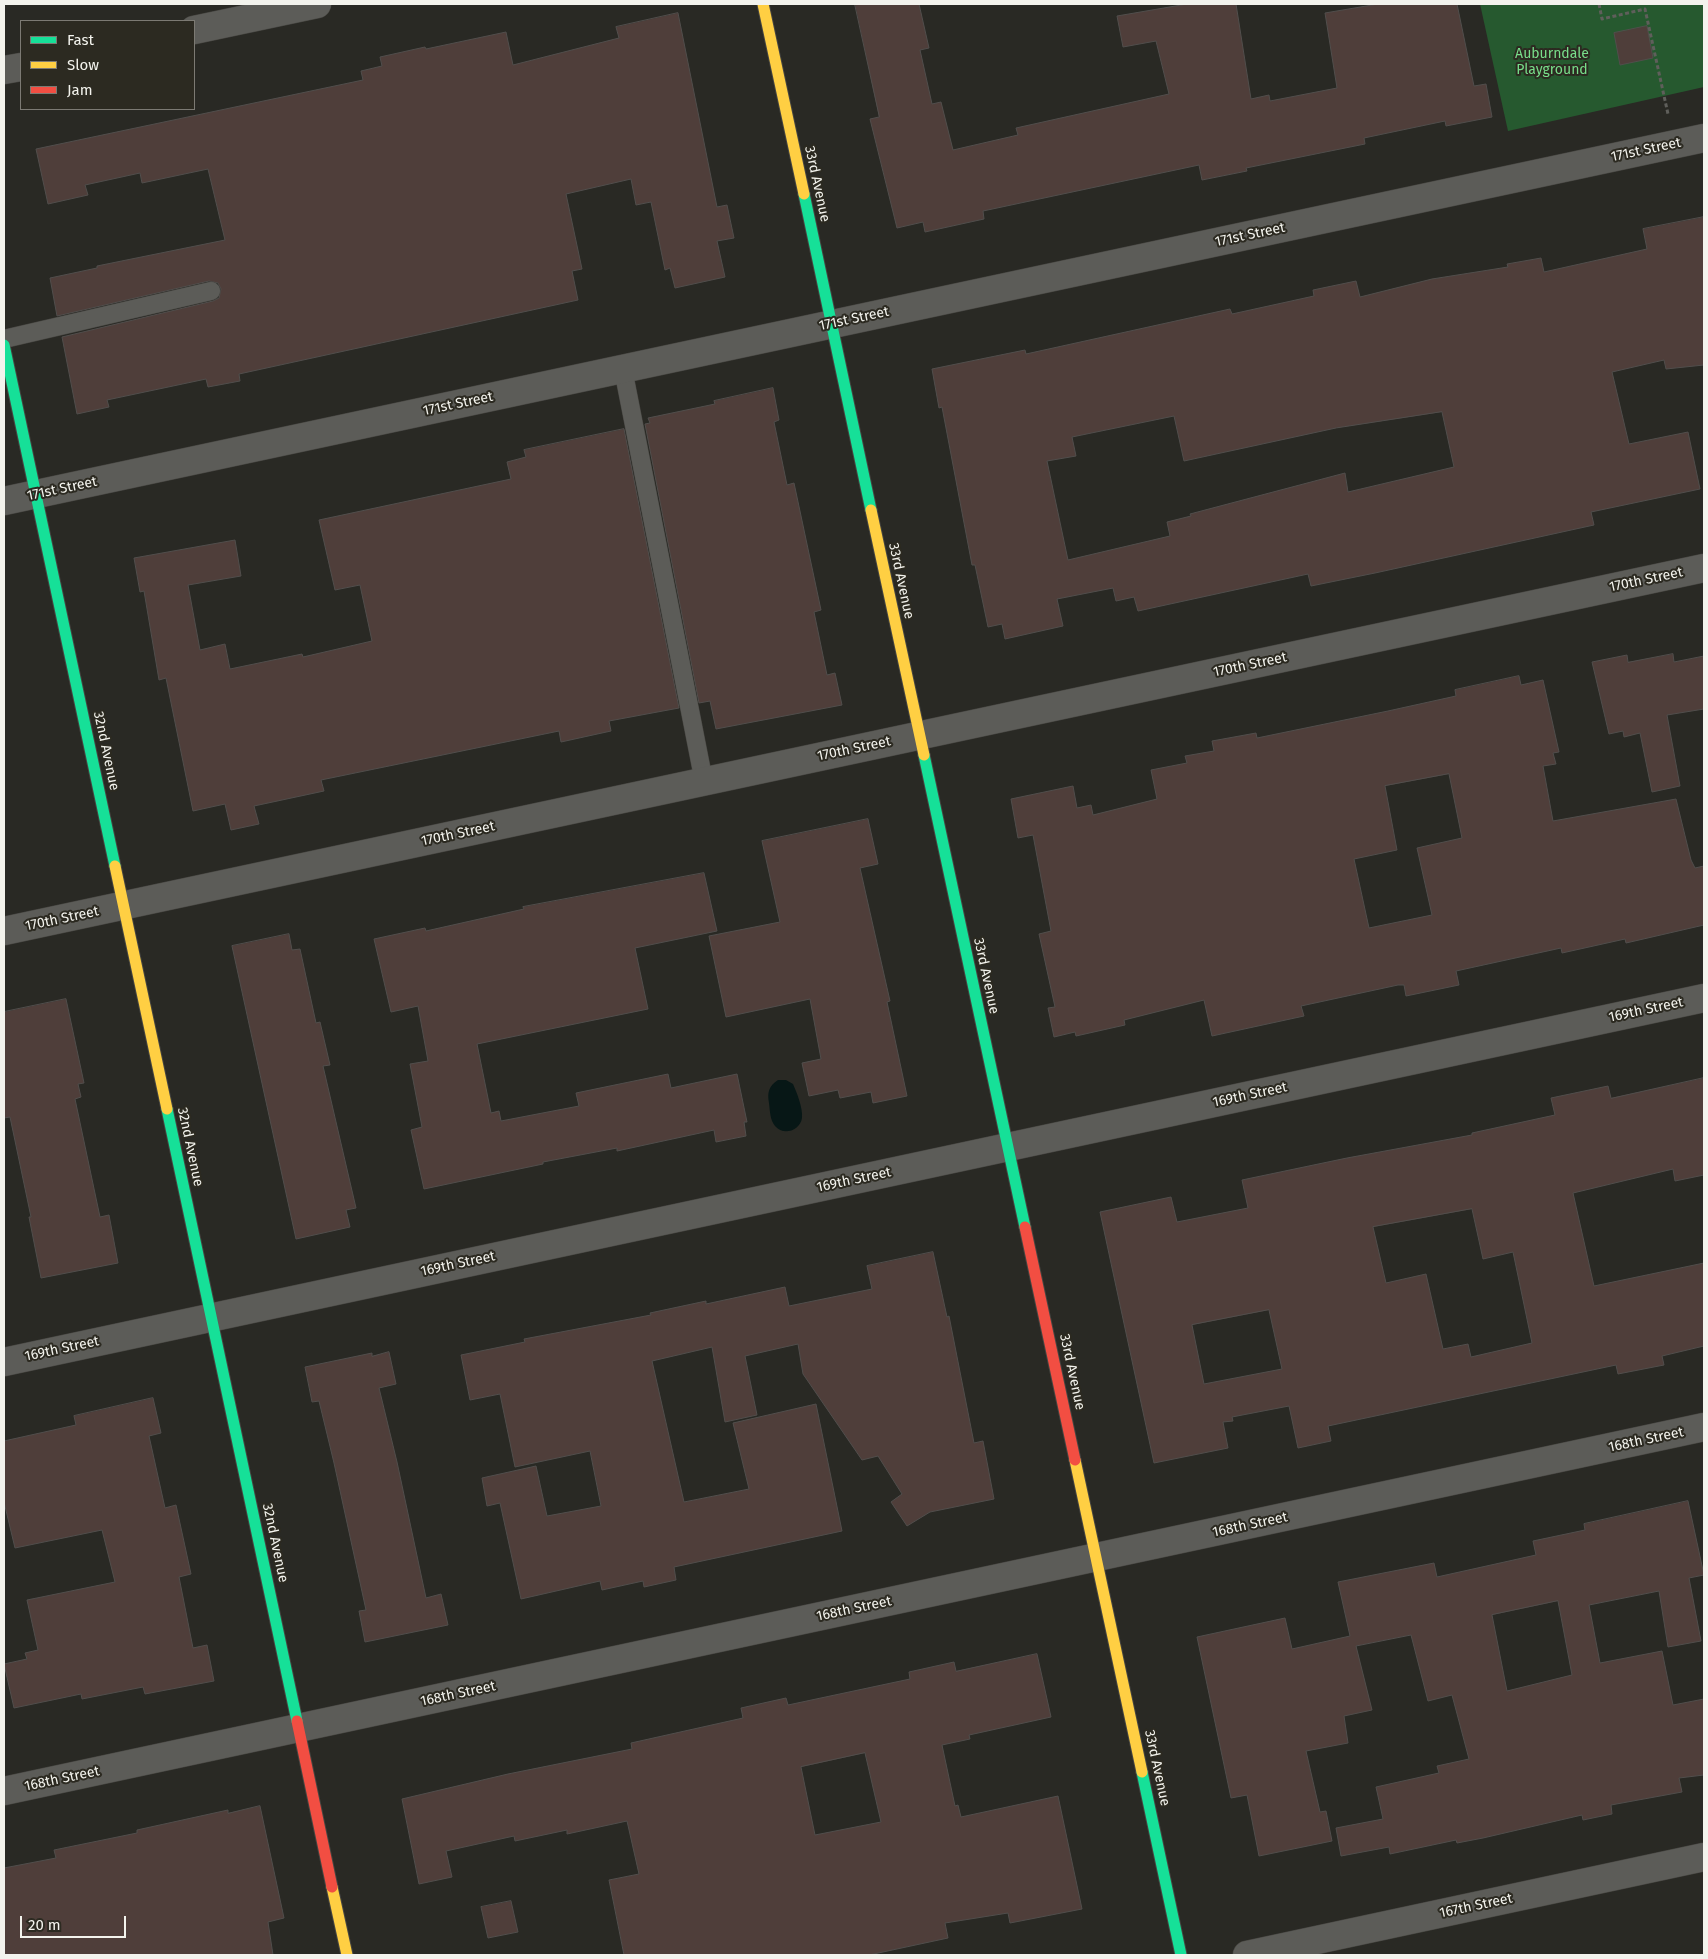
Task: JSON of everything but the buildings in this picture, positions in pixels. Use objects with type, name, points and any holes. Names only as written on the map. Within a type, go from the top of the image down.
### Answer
[{"type":"street","points":[[195,30],[318,4]]},
{"type":"street","name":"33rd Avenue","points":[[763,4],[1181,1955]]},
{"type":"street","points":[[4,70],[20,67]]},
{"type":"street","name":"171st Street","points":[[4,501],[1704,138]]},
{"type":"street","name":"32nd Avenue","points":[[4,345],[347,1955]]},
{"type":"street","name":"170th Street","points":[[4,931],[1704,568]]},
{"type":"street","name":"169th Street","points":[[4,1362],[1704,998]]},
{"type":"street","name":"168th Street","points":[[4,1792],[1704,1428]]},
{"type":"street","name":"167th Street","points":[[1247,1955],[1704,1857]]},
{"type":"lane","points":[[4,340],[211,291]]},
{"type":"lane","points":[[623,369],[704,782]]},
{"type":"path","points":[[1599,4],[1602,19],[1646,9],[1668,116]]},
{"type":"green space","name":"Auburndale Playground","points":[[1480,4],[1704,4],[1704,87],[1508,131]]},
{"type":"shaded area","points":[[778,1080],[786,1080],[793,1084],[801,1105],[801,1122],[791,1131],[778,1129],[773,1124],[771,1118],[768,1099],[769,1092]]},
{"type":"traffic: fast","points":[[804,194],[871,510]]},
{"type":"traffic: fast","points":[[4,345],[115,866]]},
{"type":"traffic: fast","points":[[924,755],[1025,1227]]},
{"type":"traffic: fast","points":[[167,1109],[297,1721]]},
{"type":"traffic: fast","points":[[1142,1772],[1181,1955]]},
{"type":"traffic: slow","points":[[763,4],[804,194]]},
{"type":"traffic: slow","points":[[871,510],[924,755]]},
{"type":"traffic: slow","points":[[115,866],[167,1109]]},
{"type":"traffic: slow","points":[[1075,1460],[1142,1772]]},
{"type":"traffic: slow","points":[[332,1887],[347,1955]]},
{"type":"traffic: jam","points":[[1025,1227],[1075,1460]]},
{"type":"traffic: jam","points":[[297,1721],[332,1887]]}]
